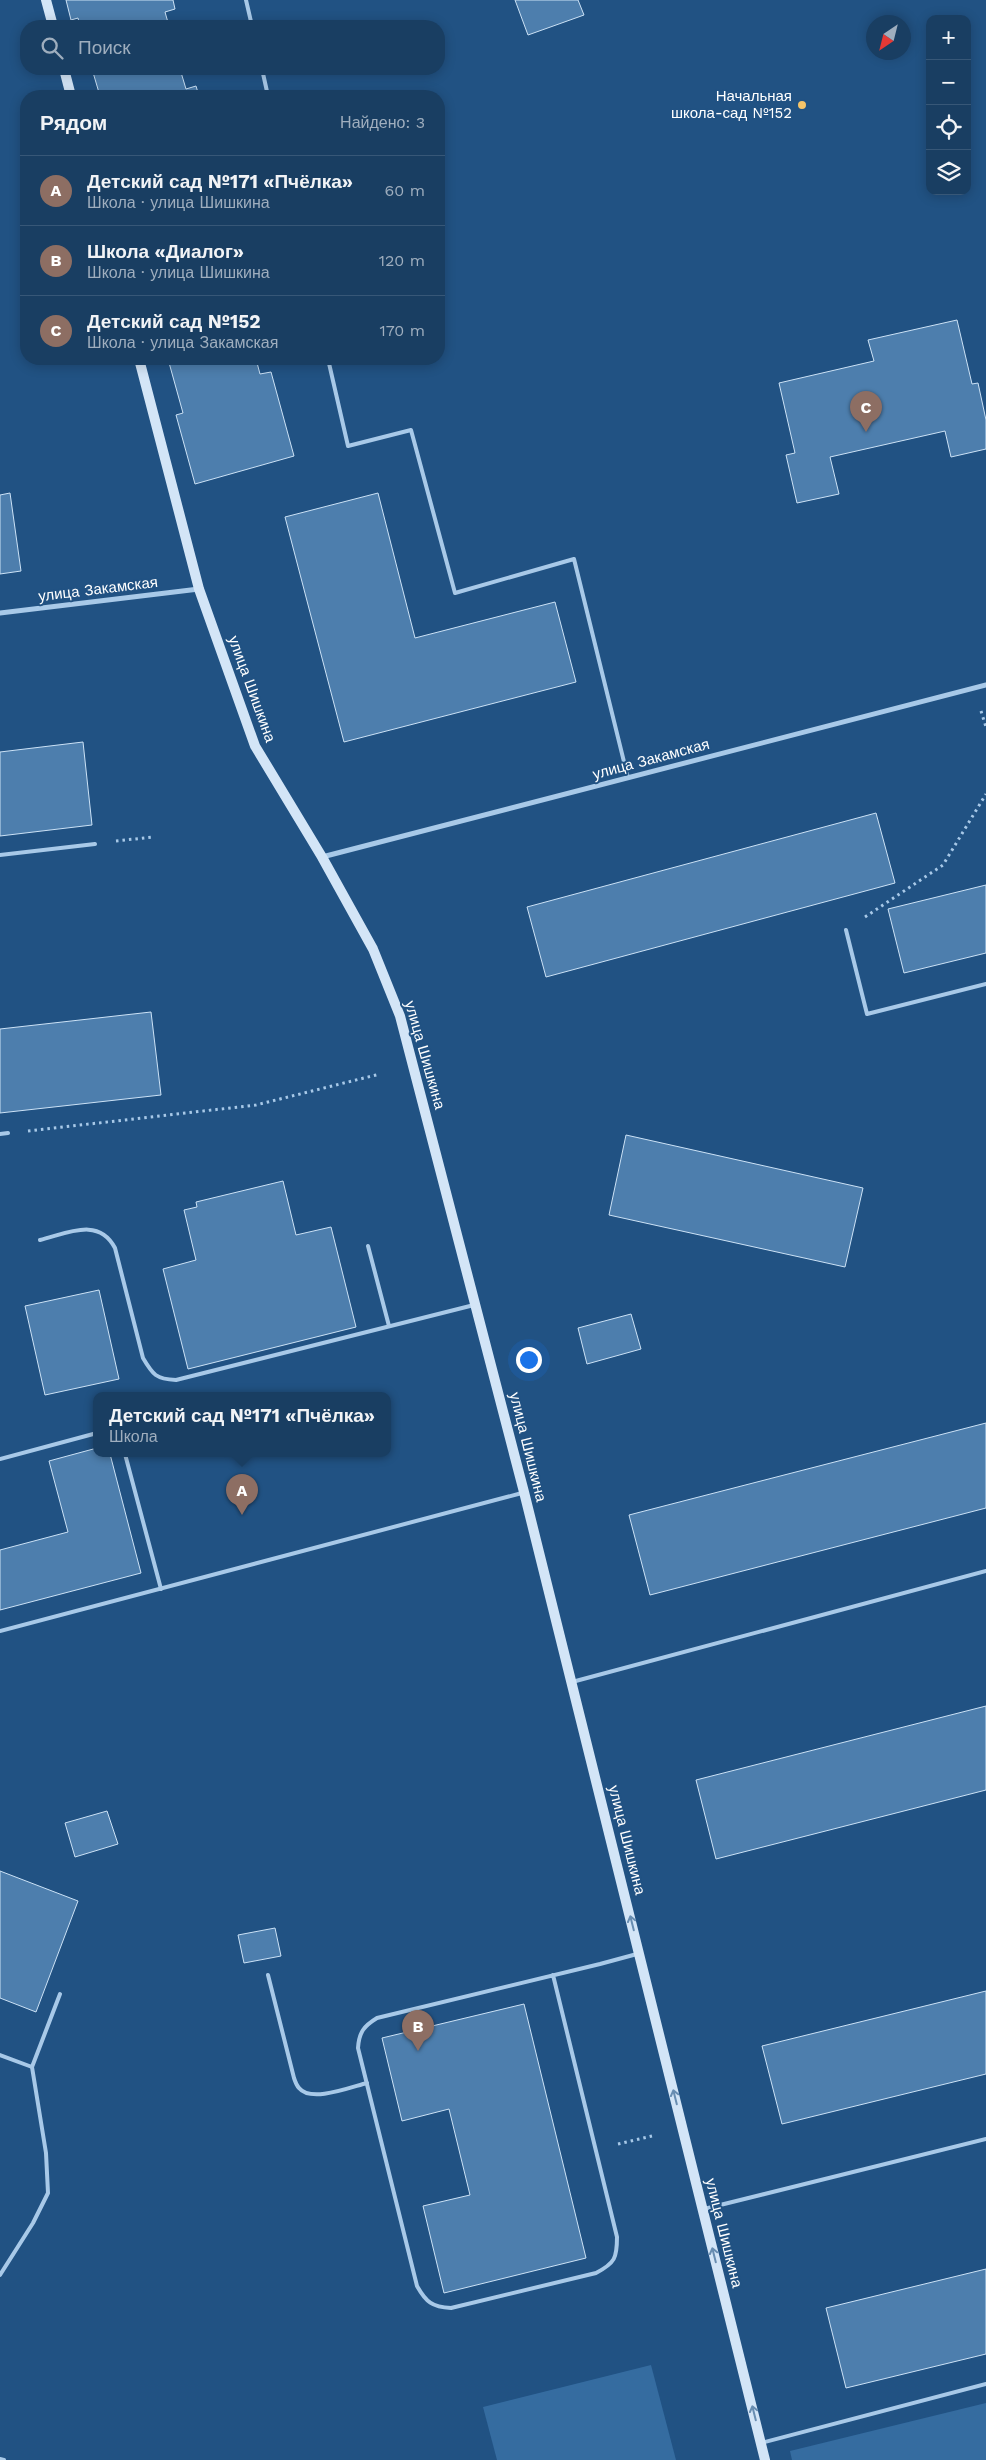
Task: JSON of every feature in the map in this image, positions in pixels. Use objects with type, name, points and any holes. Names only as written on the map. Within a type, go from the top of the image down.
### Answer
[{"type":"street","points":[[46,0],[51,20]]},
{"type":"street","points":[[66,75],[69,90]]},
{"type":"street","name":"улица Шишкина","points":[[141,365],[199,589],[255,746],[322,857],[373,949],[400,1016],[524,1492],[766,2460]]},
{"type":"street","name":"улица Закамская","points":[[0,613],[199,589]]},
{"type":"street","name":"улица Закамская","points":[[322,857],[986,685]]},
{"type":"lane","points":[[246,0],[251,20]]},
{"type":"lane","points":[[263,75],[267,90]]},
{"type":"lane","points":[[329,365],[348,446],[411,430],[455,593],[574,559],[628,778]]},
{"type":"lane","points":[[0,855],[95,844]]},
{"type":"lane","points":[[846,930],[867,1014],[986,984]]},
{"type":"lane","points":[[0,1134],[8,1133]]},
{"type":"lane","points":[[40,1240],[85,1229],[99,1230],[110,1238],[115,1248],[143,1358],[151,1373],[162,1379],[176,1380],[476,1305]]},
{"type":"lane","points":[[368,1246],[389,1326]]},
{"type":"lane","points":[[0,1459],[93,1434]]},
{"type":"lane","points":[[126,1457],[161,1588]]},
{"type":"lane","points":[[0,1631],[524,1492]]},
{"type":"lane","points":[[572,1682],[986,1571]]},
{"type":"lane","points":[[553,1975],[617,2237],[617,2253],[609,2266],[596,2273],[451,2308],[435,2307],[424,2300],[417,2286],[358,2048],[359,2035],[366,2024],[377,2018],[553,1975],[640,1954]]},
{"type":"lane","points":[[268,1975],[294,2078],[299,2088],[307,2094],[316,2095],[367,2083]]},
{"type":"lane","points":[[0,2275],[33,2223],[48,2193],[46,2153],[32,2067],[60,1994]]},
{"type":"lane","points":[[0,2055],[32,2067]]},
{"type":"lane","points":[[703,2209],[986,2139]]},
{"type":"lane","points":[[761,2443],[986,2384]]},
{"type":"lane","points":[[0,2458],[4,2460]]},
{"type":"path","points":[[846,930],[943,865],[986,794]]},
{"type":"path","points":[[95,844],[153,837]]},
{"type":"path","points":[[8,1133],[256,1104],[380,1074]]},
{"type":"path","points":[[596,2149],[652,2136]]},
{"type":"shaded area","points":[[651,2365],[676,2460],[497,2460],[483,2407]]},
{"type":"shaded area","points":[[986,2403],[986,2460],[792,2460],[790,2451]]},
{"type":"building","points":[[66,0],[173,0],[175,9],[165,12],[167,20],[78,20],[78,18],[71,20]]},
{"type":"building","points":[[515,0],[578,0],[584,15],[528,35]]},
{"type":"building","points":[[94,75],[182,75],[186,89],[196,86],[197,90],[98,90]]},
{"type":"building","points":[[957,320],[972,384],[978,383],[986,420],[986,449],[951,457],[945,431],[830,457],[839,494],[797,503],[786,455],[795,453],[779,383],[874,361],[868,340]]},
{"type":"building","points":[[170,365],[258,365],[260,374],[271,372],[294,456],[195,484],[176,415],[183,413]]},
{"type":"building","points":[[10,493],[21,571],[0,574],[0,495]]},
{"type":"building","points":[[378,493],[415,638],[555,602],[576,682],[344,742],[285,517]]},
{"type":"building","points":[[83,742],[92,825],[0,836],[0,752]]},
{"type":"building","points":[[876,813],[895,883],[546,977],[527,907]]},
{"type":"building","points":[[986,885],[986,953],[904,973],[888,909]]},
{"type":"building","points":[[151,1012],[161,1095],[0,1113],[0,1029]]},
{"type":"building","points":[[626,1135],[863,1188],[845,1267],[609,1215]]},
{"type":"building","points":[[283,1181],[296,1235],[331,1227],[356,1327],[188,1369],[163,1269],[196,1260],[184,1210],[197,1207],[196,1202]]},
{"type":"building","points":[[99,1290],[119,1379],[45,1395],[25,1306]]},
{"type":"building","points":[[631,1314],[641,1349],[587,1364],[578,1328]]},
{"type":"building","points":[[986,1423],[986,1508],[650,1595],[629,1515]]},
{"type":"building","points":[[93,1449],[93,1457],[111,1457],[141,1573],[0,1610],[0,1550],[68,1532],[49,1461]]},
{"type":"building","points":[[986,1706],[986,1790],[716,1859],[696,1780]]},
{"type":"building","points":[[107,1811],[118,1844],[75,1857],[65,1823]]},
{"type":"building","points":[[0,1871],[78,1901],[36,2012],[0,1998]]},
{"type":"building","points":[[275,1928],[281,1956],[244,1963],[238,1935]]},
{"type":"building","points":[[986,1991],[986,2074],[782,2124],[762,2046]]},
{"type":"building","points":[[524,2004],[586,2258],[444,2293],[423,2206],[470,2195],[449,2109],[402,2121],[382,2038]]},
{"type":"building","points":[[986,2269],[986,2354],[846,2388],[826,2308]]},
{"type":"place","name":"Начальная школа-сад №152","points":[[802,105]]},
{"type":"place","name":"Детский сад №152","points":[[866,432]]},
{"type":"place","name":"Детский сад №171 «Пчёлка»","points":[[242,1515]]},
{"type":"place","name":"Школа «Диалог»","points":[[418,2051]]}]
